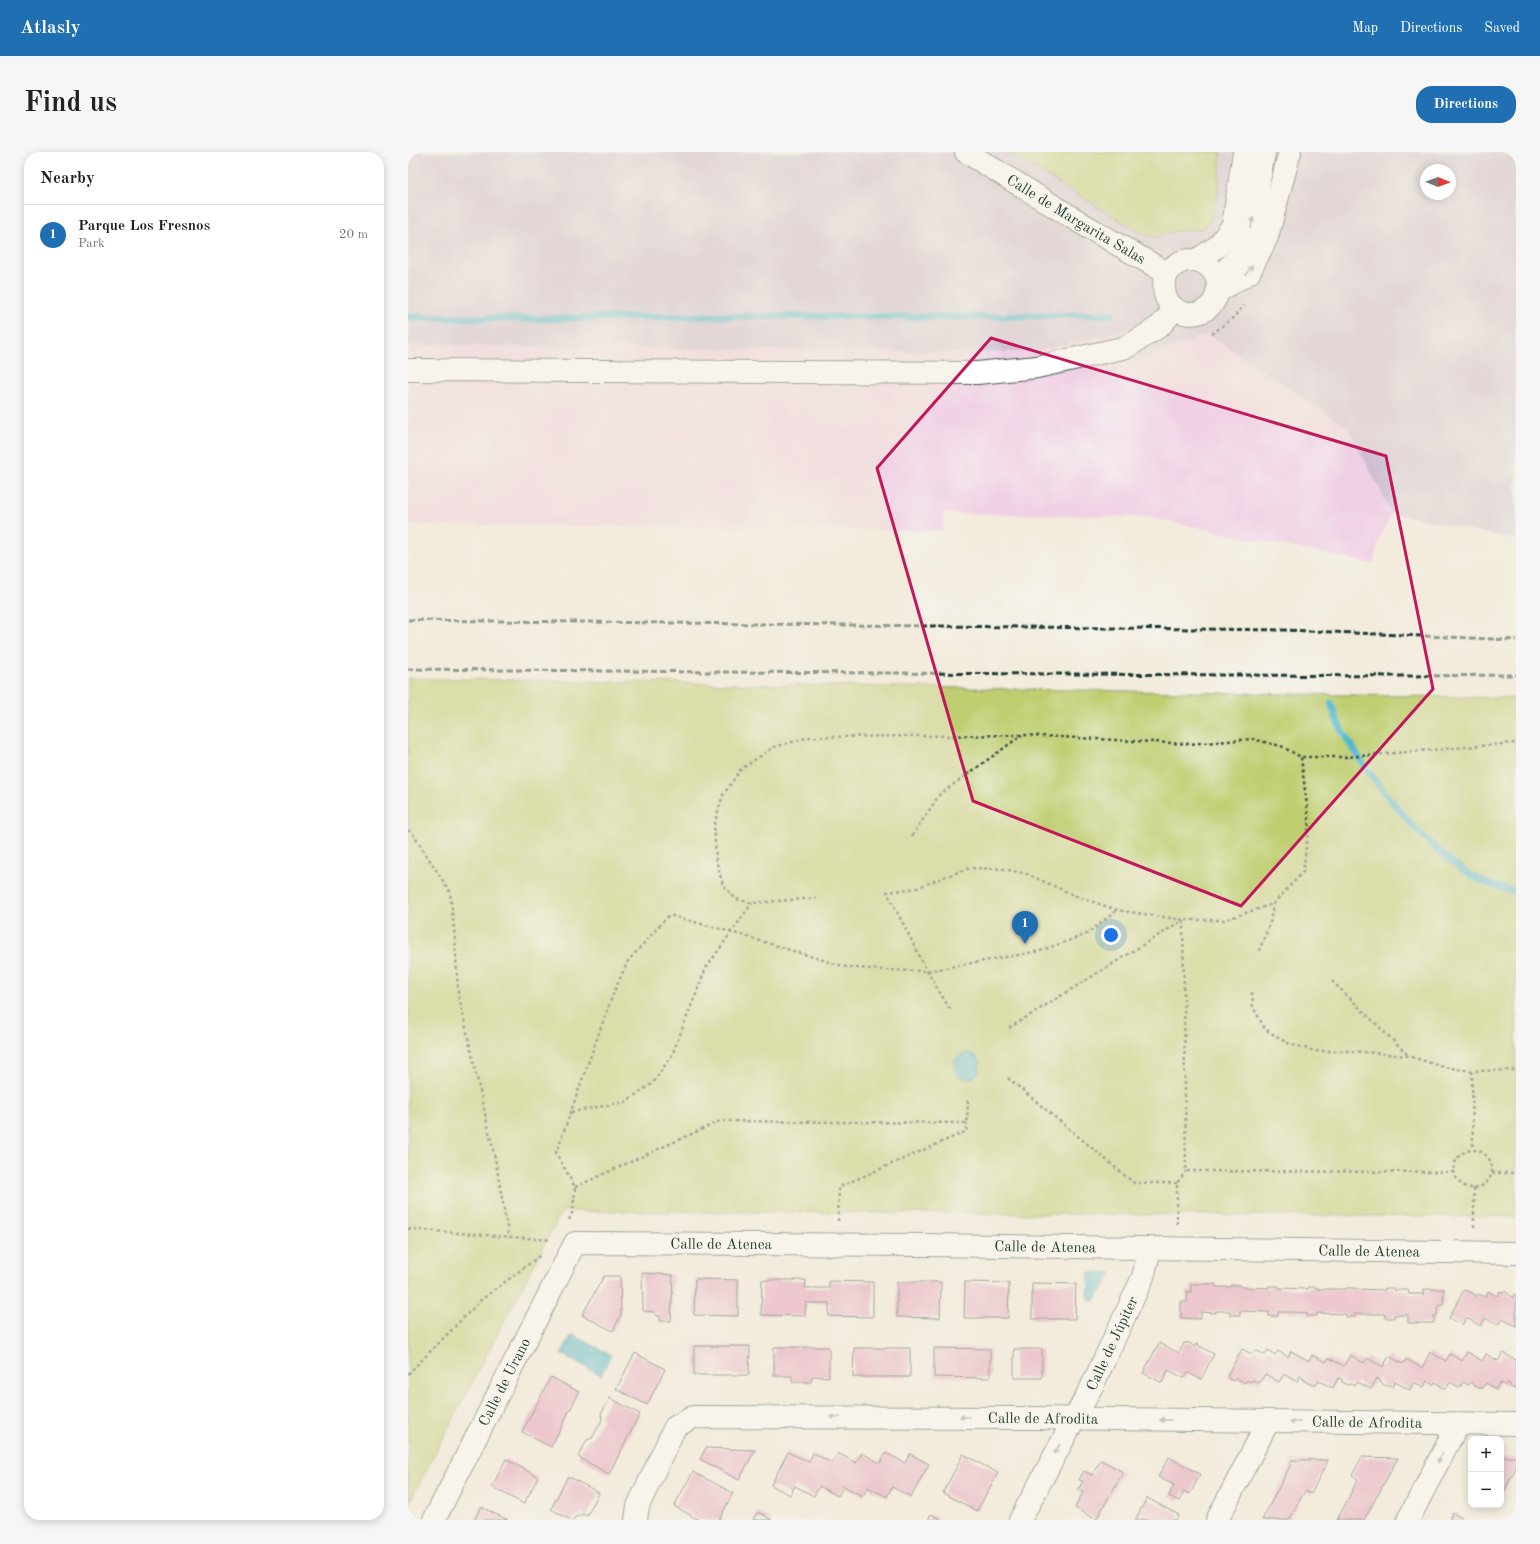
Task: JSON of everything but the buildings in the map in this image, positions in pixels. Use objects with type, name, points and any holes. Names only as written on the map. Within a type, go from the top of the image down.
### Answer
[{"type":"street","name":"Calle de Margarita Salas","points":[[966,152],[1086,226],[1167,273]]},
{"type":"street","points":[[1198,260],[1218,246],[1233,225],[1244,152]]},
{"type":"street","points":[[1217,286],[1213,271],[1206,264],[1198,260],[1189,259],[1180,261],[1167,273],[1164,280],[1165,296],[1175,309],[1187,314],[1201,312],[1208,308],[1214,301],[1217,286],[1237,258],[1250,232],[1264,152]]},
{"type":"street","points":[[1217,286],[1249,273],[1267,237],[1290,152]]},
{"type":"street","points":[[408,370],[977,373],[1037,368],[1127,346],[1160,326],[1175,309]]},
{"type":"street","name":"Calle de Atenea","points":[[567,1242],[1516,1253]]},
{"type":"street","name":"Calle de Urano","points":[[434,1520],[567,1242]]},
{"type":"street","name":"Calle de Júpiter","points":[[1020,1520],[1092,1386],[1143,1277],[1150,1249]]},
{"type":"street","name":"Calle de Afrodita","points":[[636,1520],[638,1506],[675,1427],[693,1417],[1074,1419],[1516,1424]]},
{"type":"street","points":[[1217,1520],[1268,1422]]},
{"type":"street","points":[[1408,1520],[1458,1424]]},
{"type":"path","points":[[912,836],[940,794],[1023,735]]},
{"type":"path","points":[[817,898],[752,903],[736,899],[722,885],[716,860],[714,825],[723,795],[741,769],[774,747],[810,737],[1023,735],[1190,744],[1252,739],[1281,746],[1301,757],[1346,757],[1516,743]]},
{"type":"path","points":[[950,1009],[927,971],[887,892],[917,888],[944,876],[970,868],[1004,869],[1027,874],[1076,896],[1117,910],[1183,920],[1224,920],[1273,904],[1303,872],[1309,823],[1301,757]]},
{"type":"path","points":[[408,830],[413,834],[450,892],[455,938],[458,992],[496,1163],[509,1238]]},
{"type":"path","points":[[571,1112],[625,1102],[652,1083],[672,1055],[706,968],[752,903]]},
{"type":"path","points":[[1259,951],[1270,923],[1273,904]]},
{"type":"path","points":[[568,1222],[573,1211],[574,1187],[556,1153],[613,994],[628,961],[669,915],[846,967],[896,971],[927,971],[1040,951],[1087,934],[1117,910]]},
{"type":"path","points":[[1009,1028],[1183,920]]},
{"type":"path","points":[[1177,1224],[1177,1183],[1186,1171],[1183,920]]},
{"type":"path","points":[[1332,981],[1409,1056]]},
{"type":"path","points":[[1252,992],[1253,1007],[1265,1029],[1287,1043],[1316,1051],[1351,1051],[1409,1056],[1443,1067],[1472,1071],[1516,1070]]},
{"type":"path","points":[[1472,1071],[1473,1149]]},
{"type":"path","points":[[1008,1078],[1134,1183],[1177,1183]]},
{"type":"path","points":[[838,1223],[839,1187],[967,1131],[968,1099]]},
{"type":"path","points":[[574,1187],[720,1121],[967,1123]]},
{"type":"path","points":[[1473,1149],[1483,1152],[1491,1161],[1492,1172],[1488,1180],[1482,1186],[1474,1188],[1464,1186],[1458,1180],[1454,1172],[1455,1161],[1462,1152],[1473,1149]]},
{"type":"path","points":[[1186,1171],[1454,1172]]},
{"type":"path","points":[[1492,1172],[1516,1173]]},
{"type":"path","points":[[1474,1188],[1474,1253]]},
{"type":"path","points":[[408,1229],[567,1242]]},
{"type":"path","points":[[408,1374],[482,1300],[567,1242]]},
{"type":"highlighted area","points":[[991,338],[1386,456],[1433,689],[1241,906],[973,801],[877,468]]},
{"type":"shaded area","points":[[408,152],[1516,152],[1516,540],[1392,513],[1348,428],[1208,334],[1133,362],[1127,347],[1118,332],[1038,351],[978,353],[408,345]]},
{"type":"shaded area","points":[[1118,332],[1133,362],[1208,334],[1348,428],[1392,513],[1378,543],[1373,564],[1147,517],[943,513],[942,531],[631,526],[408,525],[408,345],[978,353],[1038,351]]},
{"type":"green space","points":[[1007,152],[1221,152],[1216,203],[1210,221],[1203,228],[1176,231],[1157,237],[1149,236],[1143,234]]},
{"type":"green space","points":[[408,678],[1516,698],[1516,1217],[562,1211],[408,1505]]},
{"type":"water","points":[[967,1053],[976,1057],[980,1066],[976,1075],[967,1079],[958,1075],[954,1066],[958,1057]]},
{"type":"water","points":[[1089,1272],[1112,1273],[1095,1301],[1088,1301]]},
{"type":"water","points":[[572,1334],[611,1355],[601,1375],[561,1354]]},
{"type":"waterway","points":[[408,317],[531,319],[715,316],[979,317],[1112,314]]},
{"type":"waterway","points":[[1331,703],[1339,726],[1365,767],[1415,828],[1430,843],[1460,868],[1485,882],[1516,892]]},
{"type":"railway","points":[[408,620],[1286,630],[1516,640]]},
{"type":"railway","points":[[408,669],[1405,676],[1516,675]]},
{"type":"place","name":"Parque Los Fresnos","points":[[1025,944]]}]
